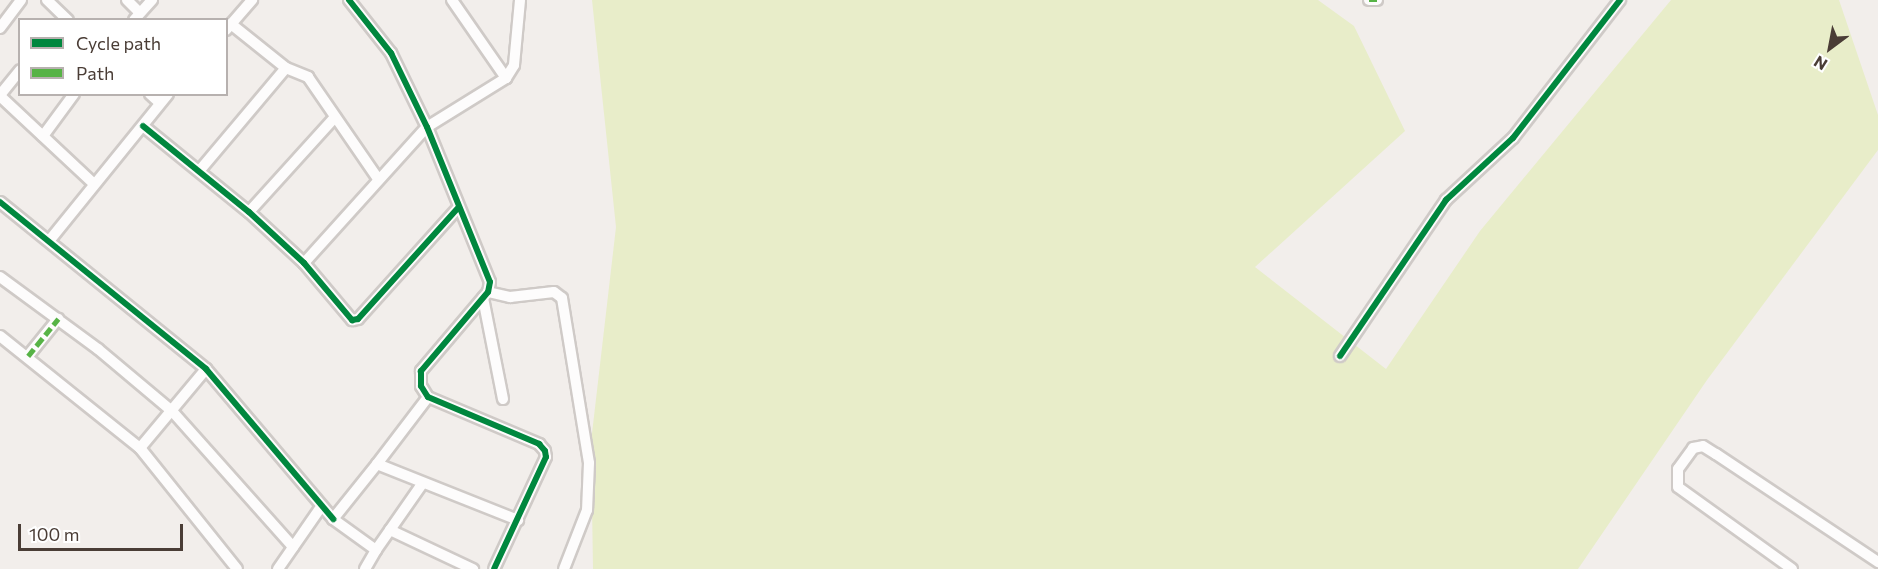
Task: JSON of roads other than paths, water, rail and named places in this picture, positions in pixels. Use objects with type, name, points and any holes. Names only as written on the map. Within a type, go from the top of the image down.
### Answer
[{"type":"street","points":[[0,28],[21,0]]},
{"type":"street","points":[[46,0],[63,18]]},
{"type":"street","points":[[127,0],[137,16],[152,0]]},
{"type":"street","points":[[252,0],[229,27],[286,68],[308,77],[378,179]]},
{"type":"street","points":[[349,0],[391,53],[427,127],[489,282],[486,295],[503,399]]},
{"type":"street","points":[[452,0],[506,78]]},
{"type":"street","points":[[304,263],[427,127],[506,78],[514,65],[520,0]]},
{"type":"street","points":[[1370,0],[1377,0]]},
{"type":"street","points":[[1340,356],[1446,200],[1513,138],[1620,0]]},
{"type":"street","points":[[200,170],[286,68]]},
{"type":"street","points":[[18,72],[0,95],[94,184]]},
{"type":"street","points":[[43,136],[73,96]]},
{"type":"street","points":[[152,96],[160,104]]},
{"type":"street","points":[[49,241],[166,96]]},
{"type":"street","points":[[249,212],[335,117]]},
{"type":"street","points":[[143,126],[249,212],[304,263],[355,320],[458,208]]},
{"type":"street","points":[[0,202],[206,369],[321,507],[333,519],[376,550]]},
{"type":"street","points":[[0,277],[58,319],[172,411],[293,547]]},
{"type":"street","points":[[486,295],[519,297],[554,292],[562,298],[589,463],[587,510],[564,569]]},
{"type":"street","points":[[486,295],[421,371],[418,378],[428,396],[543,446],[546,457],[494,569]]},
{"type":"street","points":[[28,356],[58,319]]},
{"type":"street","points":[[0,336],[28,356],[140,448],[237,569]]},
{"type":"street","points":[[140,448],[206,369]]},
{"type":"street","points":[[333,519],[428,396]]},
{"type":"street","points":[[1792,569],[1678,487],[1677,469],[1689,452],[1703,446],[1878,562]]},
{"type":"street","points":[[377,464],[422,484],[518,520]]},
{"type":"street","points":[[364,569],[422,484]]},
{"type":"street","points":[[278,569],[321,507]]},
{"type":"street","points":[[390,530],[473,569]]}]
